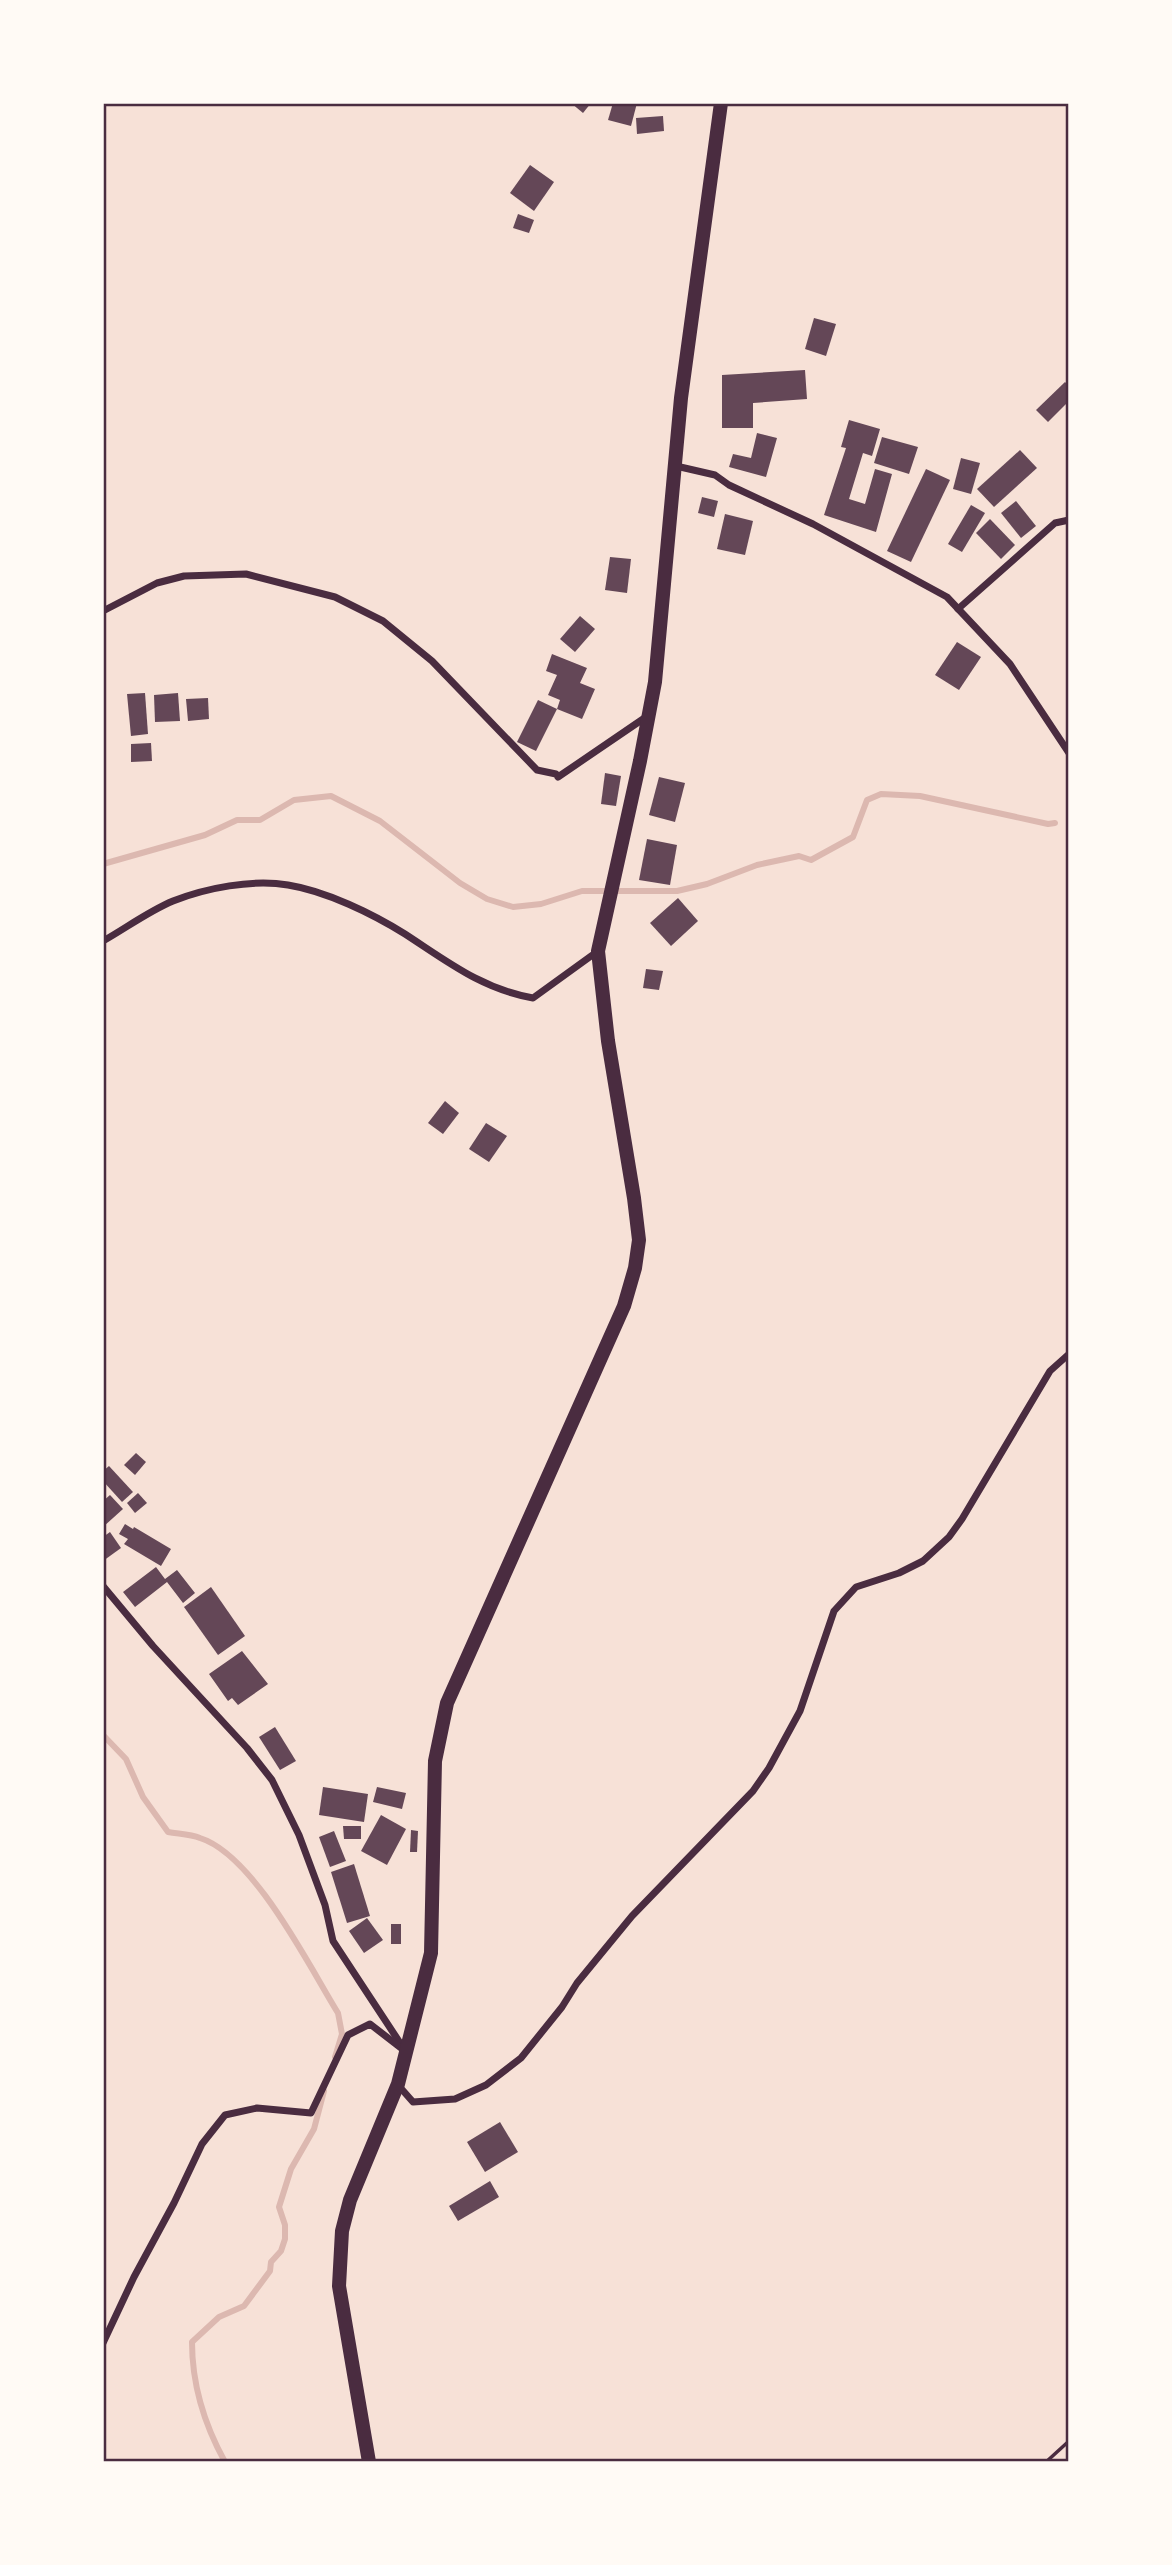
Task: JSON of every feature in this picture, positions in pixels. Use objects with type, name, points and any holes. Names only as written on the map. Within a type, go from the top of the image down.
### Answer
[{"type":"main road","points":[[369,2462],[339,2286],[342,2231],[350,2200],[398,2084],[431,1953],[435,1761],[447,1703],[624,1306],[635,1268],[639,1240],[608,1041],[598,951],[655,682],[681,398],[722,103]]},
{"type":"street","points":[[676,466],[715,475],[729,485],[824,530],[947,597],[1010,664],[1069,753]]},
{"type":"street","points":[[958,609],[1055,523],[1069,520]]},
{"type":"street","points":[[103,611],[158,583],[184,576],[246,574],[335,597],[383,621],[432,661],[537,770],[558,776],[647,717]]},
{"type":"street","points":[[103,941],[172,902],[225,885],[287,885],[337,900],[391,925],[475,981],[508,994],[533,998],[598,951]]},
{"type":"street","points":[[398,2084],[413,2102],[455,2099],[486,2085],[521,2058],[632,1916],[753,1791],[769,1768],[800,1711],[834,1611],[856,1587],[899,1573],[923,1561],[949,1537],[1050,1371],[1069,1354]]},
{"type":"street","points":[[103,1586],[153,1646],[247,1748],[272,1780],[299,1835],[325,1905],[333,1941],[406,2052]]},
{"type":"street","points":[[103,2343],[202,2144],[225,2115],[257,2108],[311,2113],[348,2035],[370,2024],[406,2052]]},
{"type":"path","points":[[1046,2462],[1069,2441]]},
{"type":"building","points":[[571,103],[591,103],[583,113]]},
{"type":"building","points":[[613,103],[637,103],[631,126],[608,120]]},
{"type":"building","points":[[663,116],[664,131],[637,134],[636,118]]},
{"type":"building","points":[[530,165],[554,182],[534,211],[510,193]]},
{"type":"building","points":[[518,214],[534,220],[529,233],[513,228]]},
{"type":"building","points":[[814,318],[836,324],[826,356],[805,349]]},
{"type":"building","points":[[805,370],[807,399],[753,403],[753,428],[722,428],[722,375]]},
{"type":"building","points":[[1065,382],[1069,386],[1069,401],[1048,422],[1036,410]]},
{"type":"building","points":[[849,420],[880,429],[872,456],[863,453],[849,499],[865,504],[875,469],[892,474],[876,532],[824,515],[846,448],[841,447]]},
{"type":"building","points":[[757,433],[777,438],[766,477],[729,467],[733,454],[751,458]]},
{"type":"building","points":[[882,437],[918,447],[909,474],[874,463]]},
{"type":"building","points":[[1020,450],[1037,468],[994,507],[977,489]]},
{"type":"building","points":[[961,458],[980,463],[971,494],[953,489]]},
{"type":"building","points":[[926,469],[950,480],[911,562],[887,551]]},
{"type":"building","points":[[702,497],[718,501],[714,517],[698,513]]},
{"type":"building","points":[[1016,501],[1036,526],[1021,538],[1001,513]]},
{"type":"building","points":[[971,505],[985,513],[962,552],[948,544]]},
{"type":"building","points":[[725,514],[753,521],[745,555],[717,549]]},
{"type":"building","points":[[990,519],[1015,545],[1001,559],[976,533]]},
{"type":"building","points":[[610,557],[631,559],[627,593],[605,590]]},
{"type":"building","points":[[580,616],[595,629],[575,652],[560,639]]},
{"type":"building","points":[[957,642],[981,657],[959,690],[935,675]]},
{"type":"building","points":[[552,654],[587,668],[580,683],[595,689],[582,719],[557,709],[560,700],[548,695],[557,675],[546,671]]},
{"type":"building","points":[[145,693],[148,734],[131,736],[127,694]]},
{"type":"building","points":[[178,693],[180,721],[155,722],[154,695]]},
{"type":"building","points":[[208,698],[209,719],[188,721],[186,699]]},
{"type":"building","points":[[538,700],[557,709],[536,751],[517,742]]},
{"type":"building","points":[[151,743],[152,761],[131,762],[131,744]]},
{"type":"building","points":[[605,773],[621,776],[616,806],[601,804]]},
{"type":"building","points":[[659,777],[685,783],[675,822],[649,815]]},
{"type":"building","points":[[647,839],[677,845],[670,885],[639,880]]},
{"type":"building","points":[[678,898],[698,921],[671,946],[650,923]]},
{"type":"building","points":[[646,969],[663,971],[659,990],[643,988]]},
{"type":"building","points":[[445,1101],[459,1113],[443,1134],[428,1123]]},
{"type":"building","points":[[486,1123],[507,1136],[489,1162],[469,1149]]},
{"type":"building","points":[[136,1453],[146,1462],[135,1475],[124,1465]]},
{"type":"building","points":[[109,1466],[133,1492],[122,1502],[103,1481],[103,1471]]},
{"type":"building","points":[[138,1493],[147,1503],[135,1513],[127,1503]]},
{"type":"building","points":[[110,1495],[123,1509],[103,1527],[103,1501]]},
{"type":"building","points":[[125,1524],[171,1549],[161,1566],[124,1544],[128,1539],[119,1534]]},
{"type":"building","points":[[110,1532],[121,1548],[103,1561],[103,1537]]},
{"type":"building","points":[[156,1567],[165,1579],[177,1570],[195,1593],[183,1603],[167,1582],[135,1607],[123,1592]]},
{"type":"building","points":[[211,1587],[245,1636],[218,1655],[184,1607]]},
{"type":"building","points":[[242,1651],[268,1684],[238,1705],[232,1698],[228,1701],[209,1674]]},
{"type":"building","points":[[275,1727],[296,1761],[280,1770],[259,1737]]},
{"type":"building","points":[[323,1787],[368,1794],[364,1822],[319,1815]]},
{"type":"building","points":[[377,1787],[406,1793],[402,1809],[373,1802]]},
{"type":"building","points":[[381,1815],[406,1829],[387,1865],[361,1851]]},
{"type":"building","points":[[343,1826],[361,1826],[361,1839],[344,1839]]},
{"type":"building","points":[[411,1830],[418,1831],[417,1852],[410,1852]]},
{"type":"building","points":[[334,1831],[346,1861],[330,1867],[319,1837]]},
{"type":"building","points":[[354,1864],[370,1916],[347,1923],[331,1872]]},
{"type":"building","points":[[367,1918],[383,1940],[364,1953],[349,1931]]},
{"type":"building","points":[[391,1924],[401,1924],[401,1944],[391,1944]]},
{"type":"building","points":[[500,2122],[518,2152],[485,2172],[467,2142]]},
{"type":"building","points":[[490,2181],[499,2197],[458,2221],[449,2206]]},
{"type":"waterway","points":[[103,864],[205,835],[237,820],[260,820],[294,800],[331,796],[380,821],[460,883],[487,899],[513,907],[541,904],[582,891],[677,891],[707,884],[757,865],[799,856],[811,860],[853,837],[867,800],[881,794],[920,796],[1048,824],[1055,823]]},
{"type":"waterway","points":[[103,1735],[126,1759],[143,1797],[168,1832],[196,1837],[220,1848],[260,1888],[296,1941],[338,2013],[342,2034],[335,2057]]},
{"type":"waterway","points":[[225,2462],[201,2404],[194,2374],[192,2342],[219,2317],[244,2306],[270,2271],[271,2262],[281,2251],[285,2239],[285,2225],[279,2207],[291,2169],[314,2129],[324,2091]]}]
